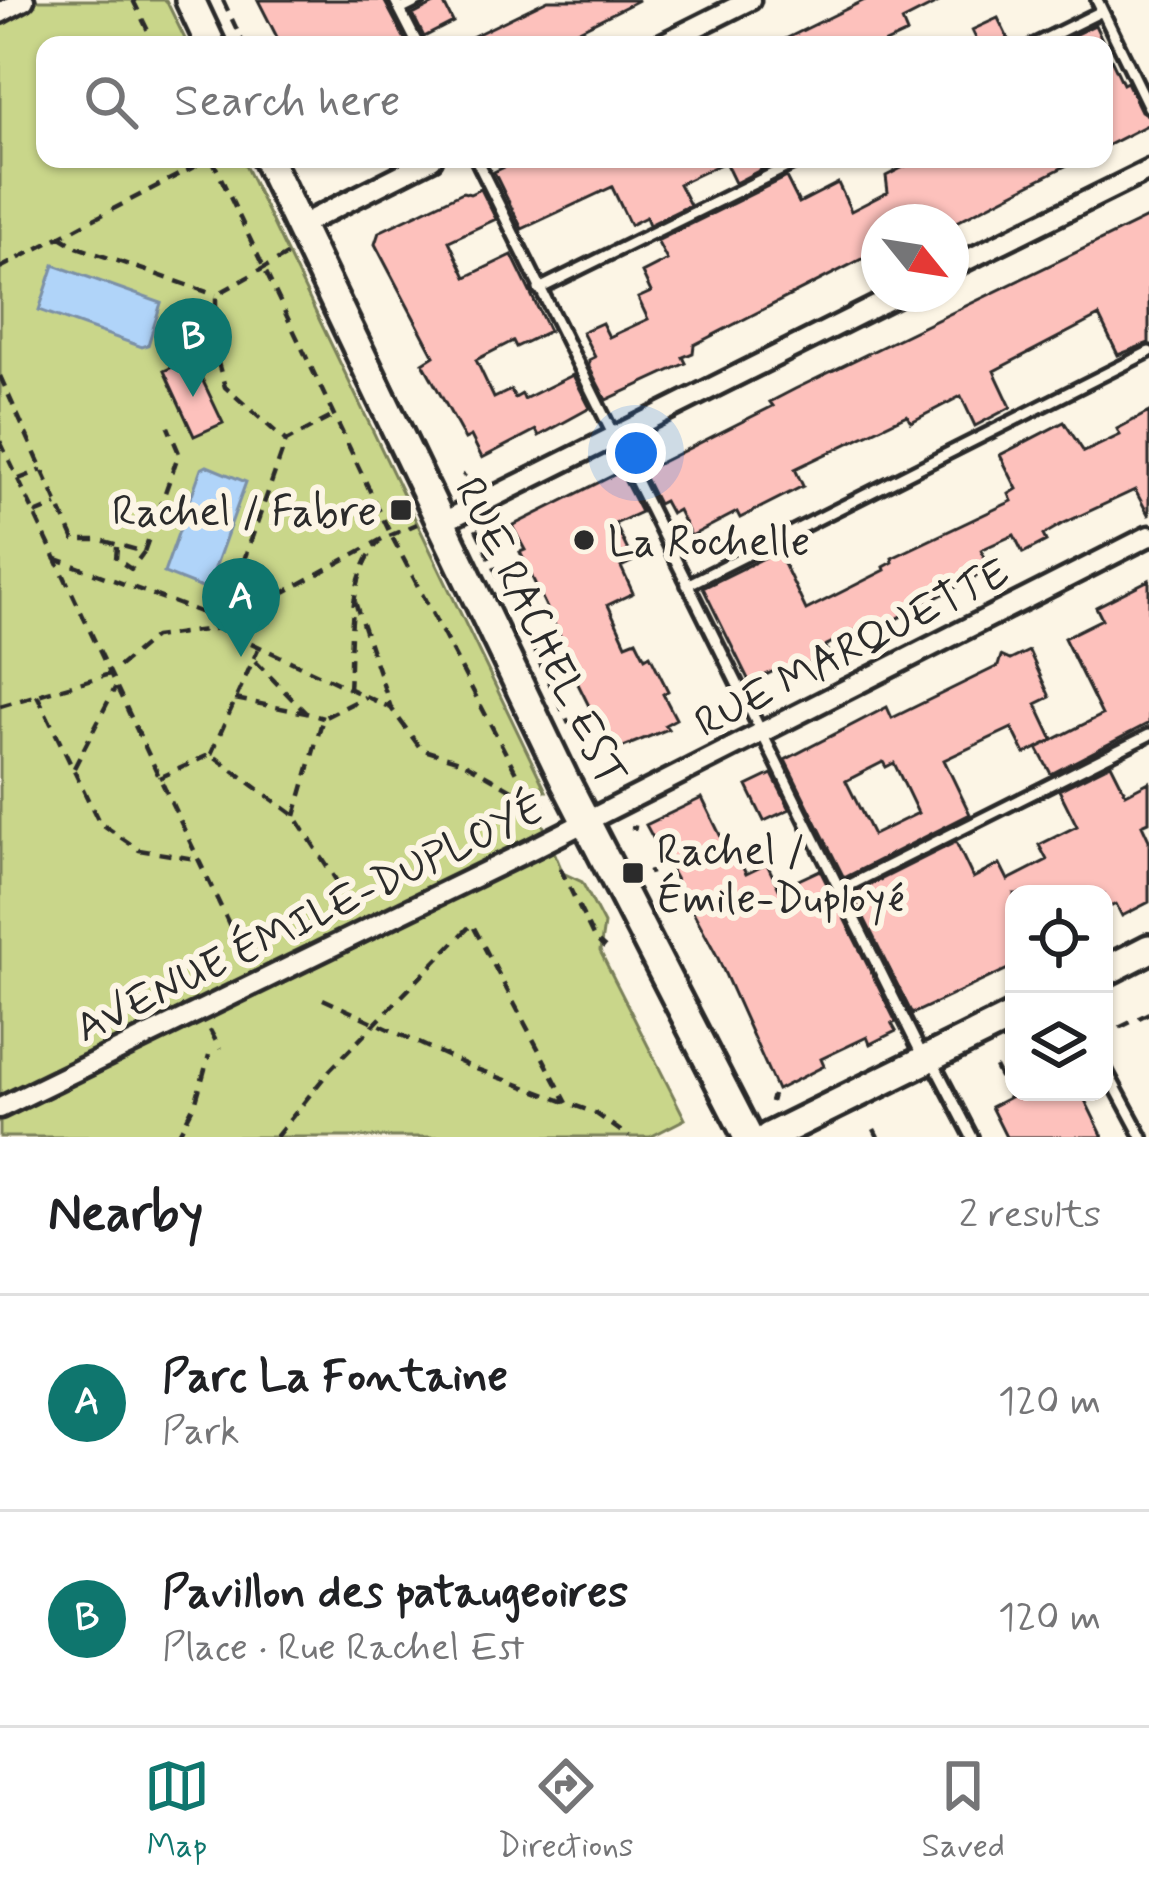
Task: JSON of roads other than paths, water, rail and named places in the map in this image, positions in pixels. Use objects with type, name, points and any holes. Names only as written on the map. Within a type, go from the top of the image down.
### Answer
[{"type":"main road","points":[[190,0],[208,36]]},
{"type":"main road","name":"RUE RACHEL EST","points":[[271,168],[430,523],[748,1137]]},
{"type":"main road","points":[[1113,968],[1149,950]]},
{"type":"main road","points":[[769,1137],[1005,1020]]},
{"type":"street","points":[[0,13],[25,0]]},
{"type":"street","points":[[678,36],[750,0]]},
{"type":"street","points":[[299,226],[414,168]]},
{"type":"street","points":[[969,259],[1149,170]]},
{"type":"street","points":[[430,523],[864,312]]},
{"type":"street","name":"RUE MARQUETTE","points":[[586,820],[1149,536]]},
{"type":"street","name":"AVENUE ÉMILE-DUPLOYÉ","points":[[0,1108],[586,820]]},
{"type":"lane","points":[[413,36],[397,5],[420,0]]},
{"type":"lane","points":[[1048,36],[1099,5],[1149,107]]},
{"type":"lane","points":[[480,168],[840,890],[972,1137]]},
{"type":"lane","points":[[539,289],[784,168]]},
{"type":"lane","points":[[687,585],[1149,352]]},
{"type":"lane","points":[[840,890],[1149,735]]},
{"type":"lane","points":[[1113,1083],[1142,1137]]},
{"type":"water","points":[[54,265],[161,303],[148,345],[142,347],[39,310]]},
{"type":"water","points":[[207,466],[246,482],[207,590],[164,573],[201,469]]},
{"type":"place","name":"Pavillon des pataugeoires","points":[[193,397]]},
{"type":"place","name":"Rachel / Fabre","points":[[401,510]]},
{"type":"place","name":"La Rochelle","points":[[584,540]]},
{"type":"place","name":"Parc La Fontaine","points":[[241,657]]},
{"type":"place","name":"Rachel / Émile-Duployé","points":[[633,873]]}]
